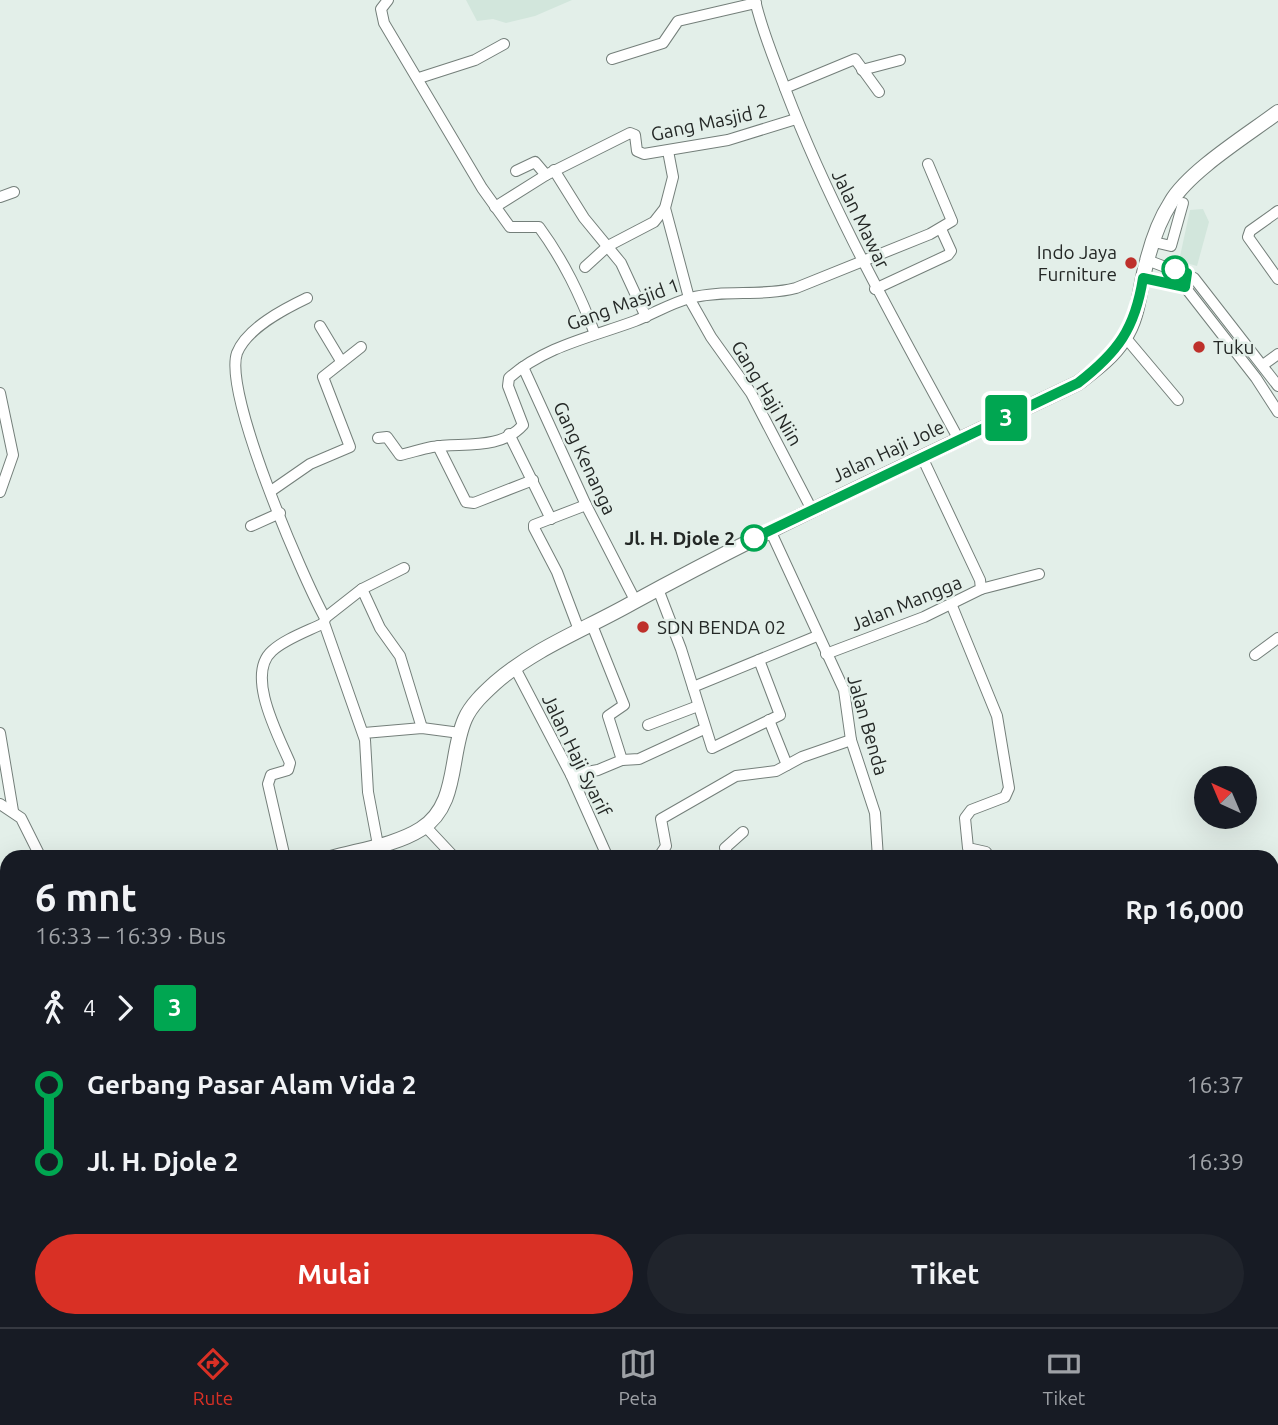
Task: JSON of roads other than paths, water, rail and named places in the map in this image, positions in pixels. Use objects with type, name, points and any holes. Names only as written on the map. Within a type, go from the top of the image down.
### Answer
[{"type":"main road","name":"Jalan Haji Jole","points":[[425,827],[440,811],[447,796],[460,733],[478,700],[515,668],[811,508],[1078,383],[1109,357],[1125,337],[1139,302],[1147,260],[1162,216],[1173,198],[1200,172],[1278,112]]},
{"type":"main road","points":[[373,850],[425,827]]},
{"type":"street","points":[[388,0],[381,9],[381,16],[495,207],[510,227],[539,227],[575,283],[595,334]]},
{"type":"street","name":"Jalan Mawar","points":[[612,59],[663,43],[674,25],[682,20],[755,1],[767,44],[796,119],[861,261],[959,440]]},
{"type":"street","points":[[419,78],[475,60],[504,44]]},
{"type":"street","points":[[785,88],[851,59],[856,60],[879,92]]},
{"type":"street","points":[[862,70],[900,60]]},
{"type":"street","name":"Gang Masjid 2","points":[[495,207],[550,172],[630,133],[635,135],[640,154],[668,151],[761,131],[796,119]]},
{"type":"street","points":[[585,267],[608,246],[654,222],[665,208],[673,177],[668,151]]},
{"type":"street","points":[[516,171],[534,162],[550,172],[621,263],[646,317]]},
{"type":"street","points":[[875,289],[948,255],[951,251],[941,229],[949,225],[951,217],[928,164]]},
{"type":"street","points":[[0,197],[14,192]]},
{"type":"street","points":[[1154,242],[1171,246],[1183,203]]},
{"type":"street","name":"Gang Haji Niin","points":[[665,208],[689,298],[711,337],[751,393],[811,508]]},
{"type":"street","points":[[1276,271],[1250,240],[1250,231],[1278,211]]},
{"type":"street","name":"Gang Masjid 1","points":[[523,367],[564,345],[646,317],[689,298],[731,292],[778,293],[830,277],[861,261],[941,229]]},
{"type":"street","points":[[1147,260],[1187,273],[1278,386]]},
{"type":"street","points":[[1185,287],[1187,273]]},
{"type":"street","points":[[1143,278],[1185,287],[1256,378],[1278,412]]},
{"type":"street","points":[[307,298],[278,314],[250,336],[236,358],[234,374],[245,422],[303,578],[325,620],[364,733],[373,850]]},
{"type":"street","points":[[320,326],[341,361]]},
{"type":"street","points":[[1125,337],[1178,400]]},
{"type":"street","points":[[271,491],[310,464],[350,447],[323,377],[361,347]]},
{"type":"street","points":[[1263,365],[1278,354]]},
{"type":"street","points":[[378,438],[387,437],[398,455],[438,446],[478,445],[509,434],[523,425],[508,382],[523,367]]},
{"type":"street","name":"Gang Kenanga","points":[[523,367],[586,505],[636,601]]},
{"type":"street","points":[[0,393],[3,418],[13,455],[0,492]]},
{"type":"street","points":[[509,434],[551,519]]},
{"type":"street","points":[[438,446],[466,502],[474,503],[533,480]]},
{"type":"street","name":"Jalan Mangga","points":[[826,654],[952,606],[981,589],[980,580],[922,457]]},
{"type":"street","points":[[586,505],[534,528],[624,705],[608,716],[622,760]]},
{"type":"street","points":[[251,527],[280,513]]},
{"type":"street","name":"Jalan Benda","points":[[770,530],[844,690],[851,740],[875,813],[877,850]]},
{"type":"street","points":[[283,850],[268,784],[271,775],[288,770],[290,763],[268,710],[261,678],[262,668],[274,649],[325,620],[362,590],[404,568]]},
{"type":"street","points":[[981,589],[1039,574]]},
{"type":"street","points":[[658,589],[704,729],[714,748],[780,714],[759,660]]},
{"type":"street","points":[[362,590],[380,628],[400,656],[422,728]]},
{"type":"street","points":[[952,606],[997,716],[1009,788],[1005,797],[971,810],[965,818],[968,848],[977,850]]},
{"type":"street","points":[[692,687],[817,636]]},
{"type":"street","points":[[1255,655],[1278,638]]},
{"type":"street","name":"Jalan Haji Syarif","points":[[515,668],[571,775],[604,850]]},
{"type":"street","points":[[648,725],[698,706]]},
{"type":"street","points":[[769,720],[787,765]]},
{"type":"street","points":[[364,733],[422,728],[460,733]]},
{"type":"street","points":[[571,775],[598,770],[622,760],[639,759],[704,729]]},
{"type":"street","points":[[0,733],[13,811]]},
{"type":"street","points":[[663,850],[666,846],[661,819],[665,816],[689,805],[736,776],[776,771],[851,740]]},
{"type":"street","points":[[0,804],[13,811],[29,830],[38,850]]},
{"type":"street","points":[[425,827],[447,850]]},
{"type":"street","points":[[725,850],[724,848],[743,832]]},
{"type":"place","name":"Indo Jaya Furniture","points":[[1131,263]]},
{"type":"place","name":"Tuku","points":[[1199,347]]},
{"type":"place","name":"Jl. H. Djole 2","points":[[754,538]]},
{"type":"place","name":"SDN BENDA 02","points":[[643,627]]}]
